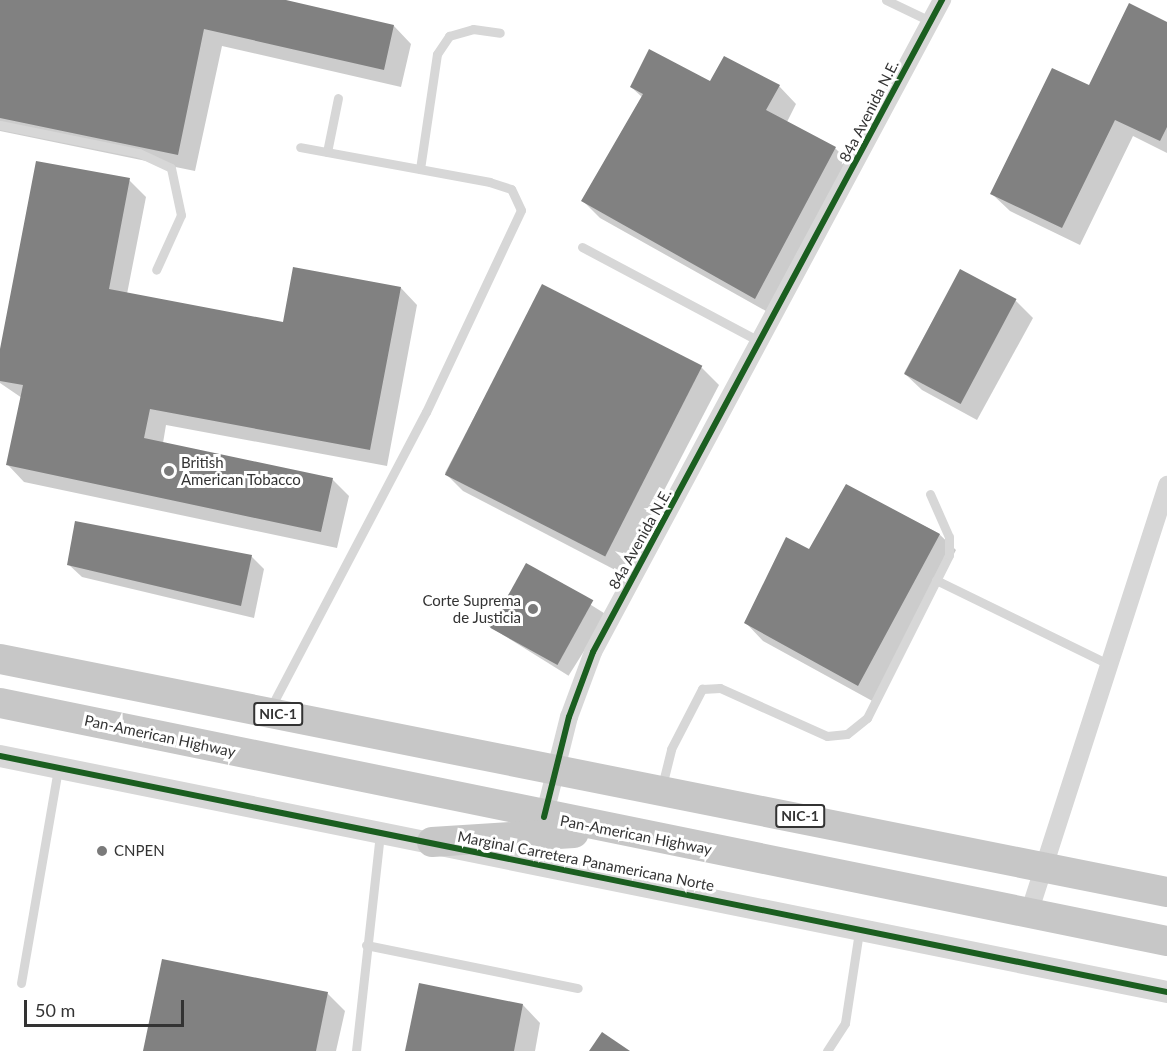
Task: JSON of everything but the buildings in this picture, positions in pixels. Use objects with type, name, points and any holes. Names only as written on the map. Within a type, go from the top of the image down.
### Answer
[{"type":"highway","name":"NIC-1","points":[[0,659],[662,788],[1167,892]]},
{"type":"highway","name":"Pan-American Highway","points":[[0,703],[607,830],[1167,941]]},
{"type":"highway","points":[[432,842],[607,830]]},
{"type":"street","name":"84a Avenida N.E.","points":[[544,817],[556,767],[593,652],[762,342],[942,0]]},
{"type":"street","points":[[1029,913],[1167,485]]},
{"type":"street","name":"Marginal Carretera Panamericana Norte","points":[[0,756],[860,928],[1167,992]]},
{"type":"lane","points":[[886,0],[930,21]]},
{"type":"lane","points":[[420,169],[437,54],[449,36],[473,29],[500,33]]},
{"type":"lane","points":[[327,152],[338,98]]},
{"type":"lane","points":[[0,125],[139,153],[171,168],[181,215],[156,270]]},
{"type":"lane","points":[[268,712],[426,412],[521,210],[511,189],[420,169],[300,147]]},
{"type":"lane","points":[[582,247],[762,342]]},
{"type":"lane","points":[[662,788],[671,749],[702,689],[720,688],[806,730],[847,734],[867,718],[949,555],[949,537],[930,494]]},
{"type":"lane","points":[[936,580],[1108,664]]},
{"type":"lane","points":[[21,983],[58,768]]},
{"type":"lane","points":[[356,1051],[380,832]]},
{"type":"lane","points":[[827,1051],[845,1023],[860,928]]},
{"type":"lane","points":[[366,945],[578,988]]},
{"type":"cycle path","points":[[544,817],[569,717],[593,652],[942,0]]},
{"type":"cycle path","points":[[0,756],[1167,992]]},
{"type":"place","name":"British American Tobacco","points":[[169,471]]},
{"type":"place","name":"Corte Suprema de Justicia","points":[[533,609]]},
{"type":"place","name":"CNPEN","points":[[102,851]]}]
